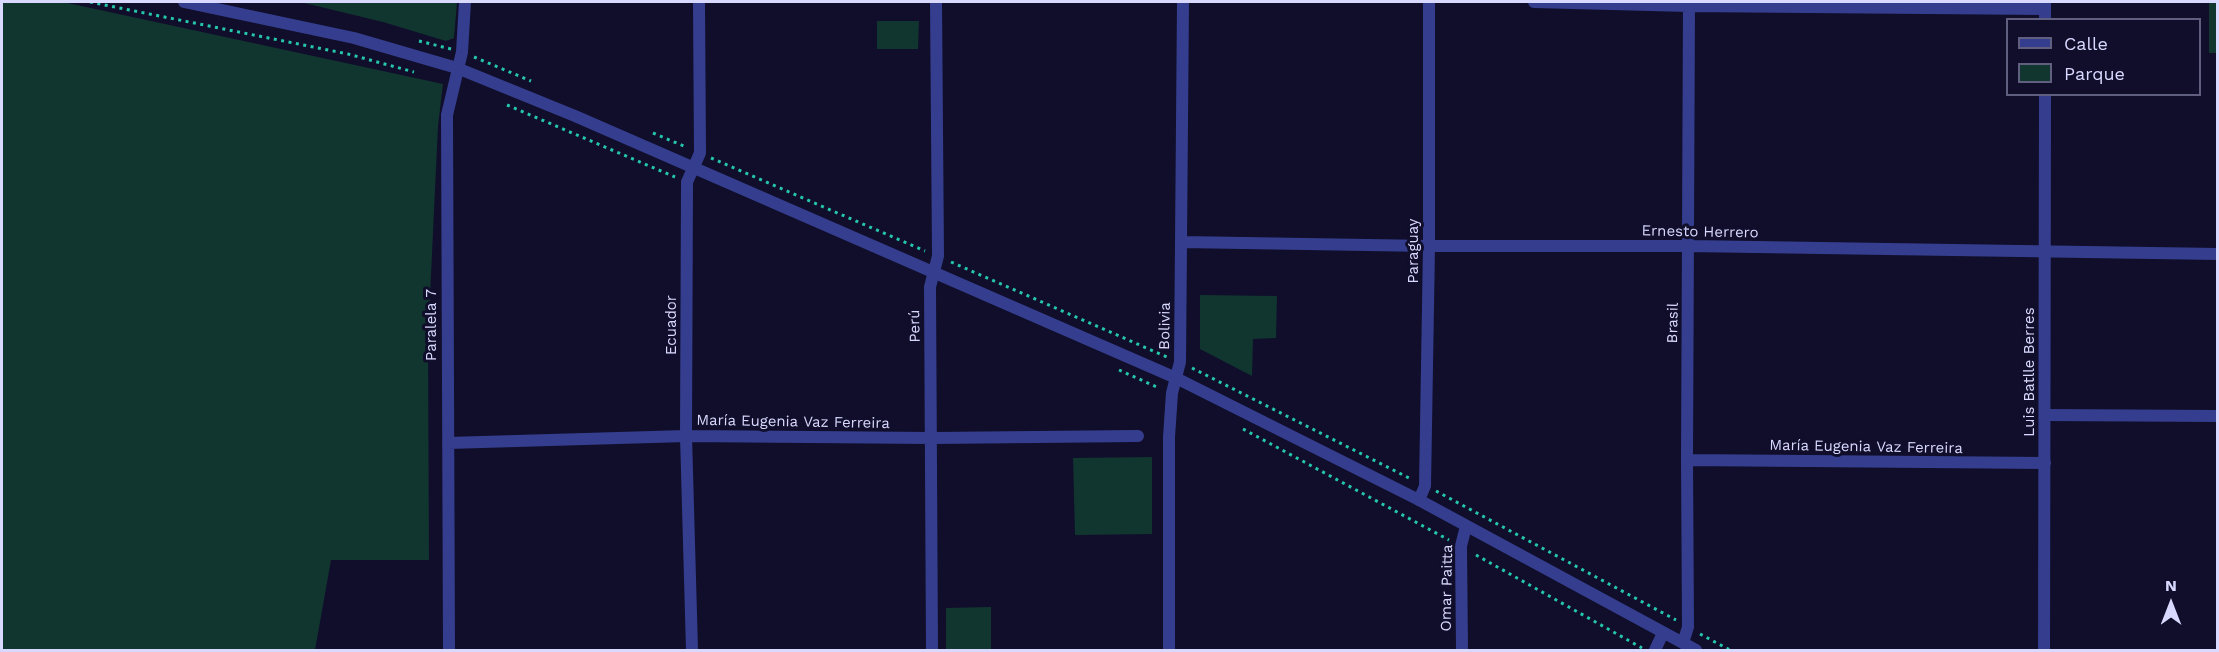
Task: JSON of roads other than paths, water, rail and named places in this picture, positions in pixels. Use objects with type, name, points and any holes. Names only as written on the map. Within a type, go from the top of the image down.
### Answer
[{"type":"street","points":[[184,2],[354,38],[457,68],[694,168],[1176,378],[1419,500],[1696,651]]},
{"type":"street","name":"Paralela 7","points":[[449,651],[447,115],[462,52],[465,2]]},
{"type":"street","name":"Ecuador","points":[[692,651],[686,436],[687,182],[700,153],[699,2]]},
{"type":"street","name":"Perú","points":[[932,651],[930,287],[938,256],[936,2]]},
{"type":"street","name":"Bolivia","points":[[1169,651],[1169,437],[1172,393],[1180,362],[1184,2]]},
{"type":"street","name":"Paraguay","points":[[1419,500],[1425,486],[1429,246],[1429,2]]},
{"type":"street","points":[[1534,2],[2045,10]]},
{"type":"street","name":"Brasil","points":[[1683,643],[1688,627],[1689,4]]},
{"type":"street","name":"Luis Batlle Berres","points":[[2044,651],[2045,96]]},
{"type":"street","name":"Ernesto Herrero","points":[[1182,242],[1429,246],[1689,246],[2217,254]]},
{"type":"street","points":[[2045,415],[2217,416]]},
{"type":"street","name":"María Eugenia Vaz Ferreira","points":[[448,443],[686,436],[932,438],[1138,436]]},
{"type":"street","name":"María Eugenia Vaz Ferreira","points":[[1687,460],[2045,463]]},
{"type":"street","name":"Omar Paitta","points":[[1462,651],[1461,546],[1466,526]]},
{"type":"street","points":[[1655,651],[1663,633]]}]
